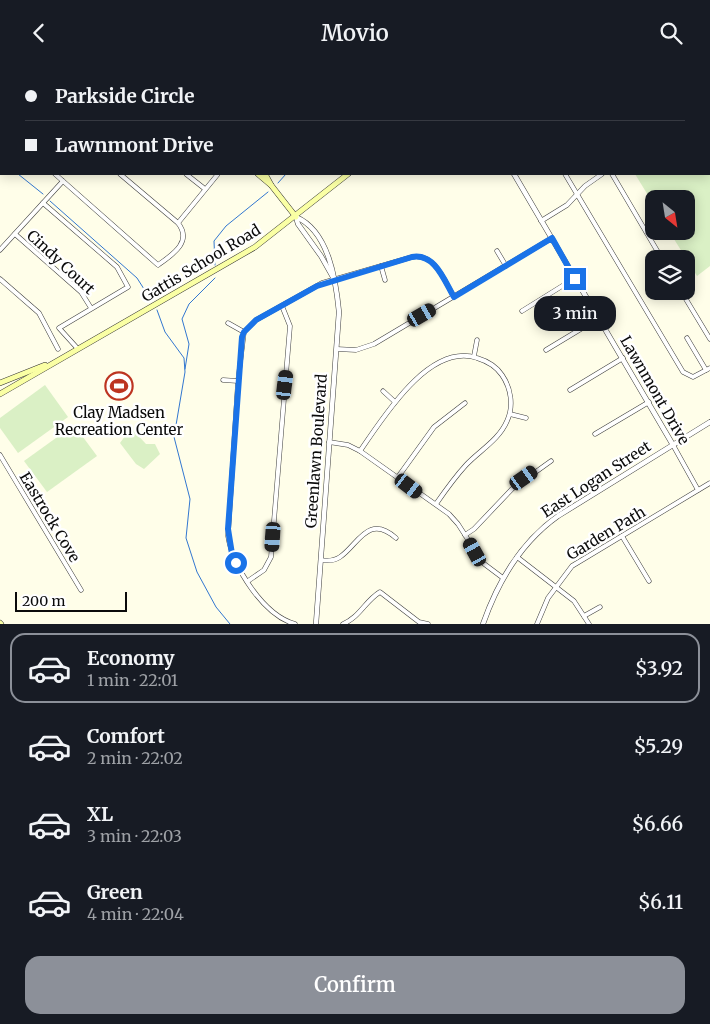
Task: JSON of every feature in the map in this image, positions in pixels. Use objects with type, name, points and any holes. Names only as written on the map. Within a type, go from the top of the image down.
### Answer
[{"type":"main road","name":"Greenlawn Boulevard","points":[[259,175],[270,185],[296,217]]},
{"type":"main road","name":"Greenlawn Boulevard","points":[[265,175],[270,185]]},
{"type":"main road","name":"Gattis School Road","points":[[0,394],[255,247],[296,217],[347,175]]},
{"type":"main road","name":"Gattis School Road","points":[[0,383],[57,361]]},
{"type":"street","points":[[55,175],[158,265],[175,253],[181,245],[183,235],[178,223],[121,175]]},
{"type":"street","points":[[187,175],[205,189]]},
{"type":"street","points":[[178,223],[217,175]]},
{"type":"street","name":"Lawnmont Drive","points":[[515,175],[623,358],[698,491]]},
{"type":"street","points":[[567,175],[683,372],[690,377],[696,377],[708,369],[687,338]]},
{"type":"street","points":[[541,221],[567,205],[589,182],[600,175]]},
{"type":"street","points":[[613,175],[657,250]]},
{"type":"street","points":[[0,251],[63,181]]},
{"type":"street","points":[[44,203],[117,267],[128,287],[91,307],[59,328],[60,332],[78,349]]},
{"type":"street","name":"Greenlawn Boulevard","points":[[296,217],[298,224],[321,255],[334,279]]},
{"type":"street","name":"Greenlawn Boulevard","points":[[296,217],[303,220],[323,245],[333,266],[339,312],[316,624]]},
{"type":"street","name":"Cindy Court","points":[[15,234],[81,292],[91,307]]},
{"type":"street","points":[[337,349],[356,350],[368,347],[552,238]]},
{"type":"street","points":[[497,251],[506,266]]},
{"type":"street","points":[[295,624],[278,617],[268,608],[248,581],[232,554],[228,529],[238,381],[244,332],[256,320],[317,286],[334,279],[412,257],[424,257],[436,266],[454,297]]},
{"type":"street","points":[[381,266],[385,280]]},
{"type":"street","points":[[0,279],[38,313],[58,349]]},
{"type":"street","points":[[522,311],[575,279]]},
{"type":"street","points":[[687,300],[710,339]]},
{"type":"street","points":[[248,581],[264,570],[271,557],[290,326],[282,305]]},
{"type":"street","points":[[546,350],[599,318]]},
{"type":"street","points":[[228,323],[244,332]]},
{"type":"street","points":[[474,357],[476,340]]},
{"type":"street","points":[[360,451],[395,402],[425,373],[440,363],[458,356],[474,357],[492,365],[502,374],[510,393],[510,414],[501,432],[466,465],[436,504]]},
{"type":"street","points":[[570,390],[623,358]]},
{"type":"street","points":[[223,381],[238,381]]},
{"type":"street","points":[[382,391],[395,402]]},
{"type":"street","points":[[595,435],[648,402]]},
{"type":"street","points":[[398,477],[434,427],[464,403]]},
{"type":"street","points":[[510,414],[526,418]]},
{"type":"street","name":"East Logan Street","points":[[483,624],[502,578],[534,535],[550,522],[710,422]]},
{"type":"street","points":[[329,442],[348,445],[360,451],[436,504],[454,519],[483,563],[502,578]]},
{"type":"street","name":"Eastrock Cove","points":[[0,455],[81,590]]},
{"type":"street","points":[[465,535],[478,525],[512,489],[551,461]]},
{"type":"street","name":"Garden Path","points":[[537,624],[545,603],[572,565],[710,483]]},
{"type":"street","points":[[320,560],[330,561],[340,558],[355,540],[377,529],[388,532],[396,538]]},
{"type":"street","points":[[622,536],[649,581]]},
{"type":"street","points":[[517,557],[574,601],[589,624]]},
{"type":"street","points":[[342,624],[356,617],[373,597],[380,592],[419,622],[428,624]]},
{"type":"street","points":[[584,616],[600,607]]},
{"type":"green space","points":[[636,175],[710,175],[710,266],[697,276],[695,273],[695,250],[681,250],[675,240],[695,240],[695,190],[645,190]]},
{"type":"green space","points":[[45,385],[68,417],[18,453],[0,428],[0,418]]},
{"type":"green space","points":[[74,425],[97,456],[47,492],[24,461]]},
{"type":"green space","points":[[131,428],[146,444],[155,444],[160,454],[144,469],[136,464],[120,443]]},
{"type":"waterway","points":[[19,175],[43,194]]},
{"type":"waterway","points":[[278,183],[285,175]]},
{"type":"waterway","points":[[215,265],[214,241],[226,226],[268,192]]},
{"type":"waterway","points":[[50,201],[137,278],[151,300]]},
{"type":"waterway","points":[[185,369],[189,344],[182,319],[189,304],[215,278]]},
{"type":"waterway","points":[[157,310],[165,332],[184,358],[185,372],[174,437],[190,499],[186,538],[197,572],[216,607],[230,624]]},
{"type":"place","name":"Clay Madsen Recreation Center","points":[[119,386]]},
{"type":"route","points":[[236,563],[228,536],[229,503],[242,337],[250,325],[322,283],[416,256],[424,257],[436,266],[454,297],[552,238],[575,279]]}]
